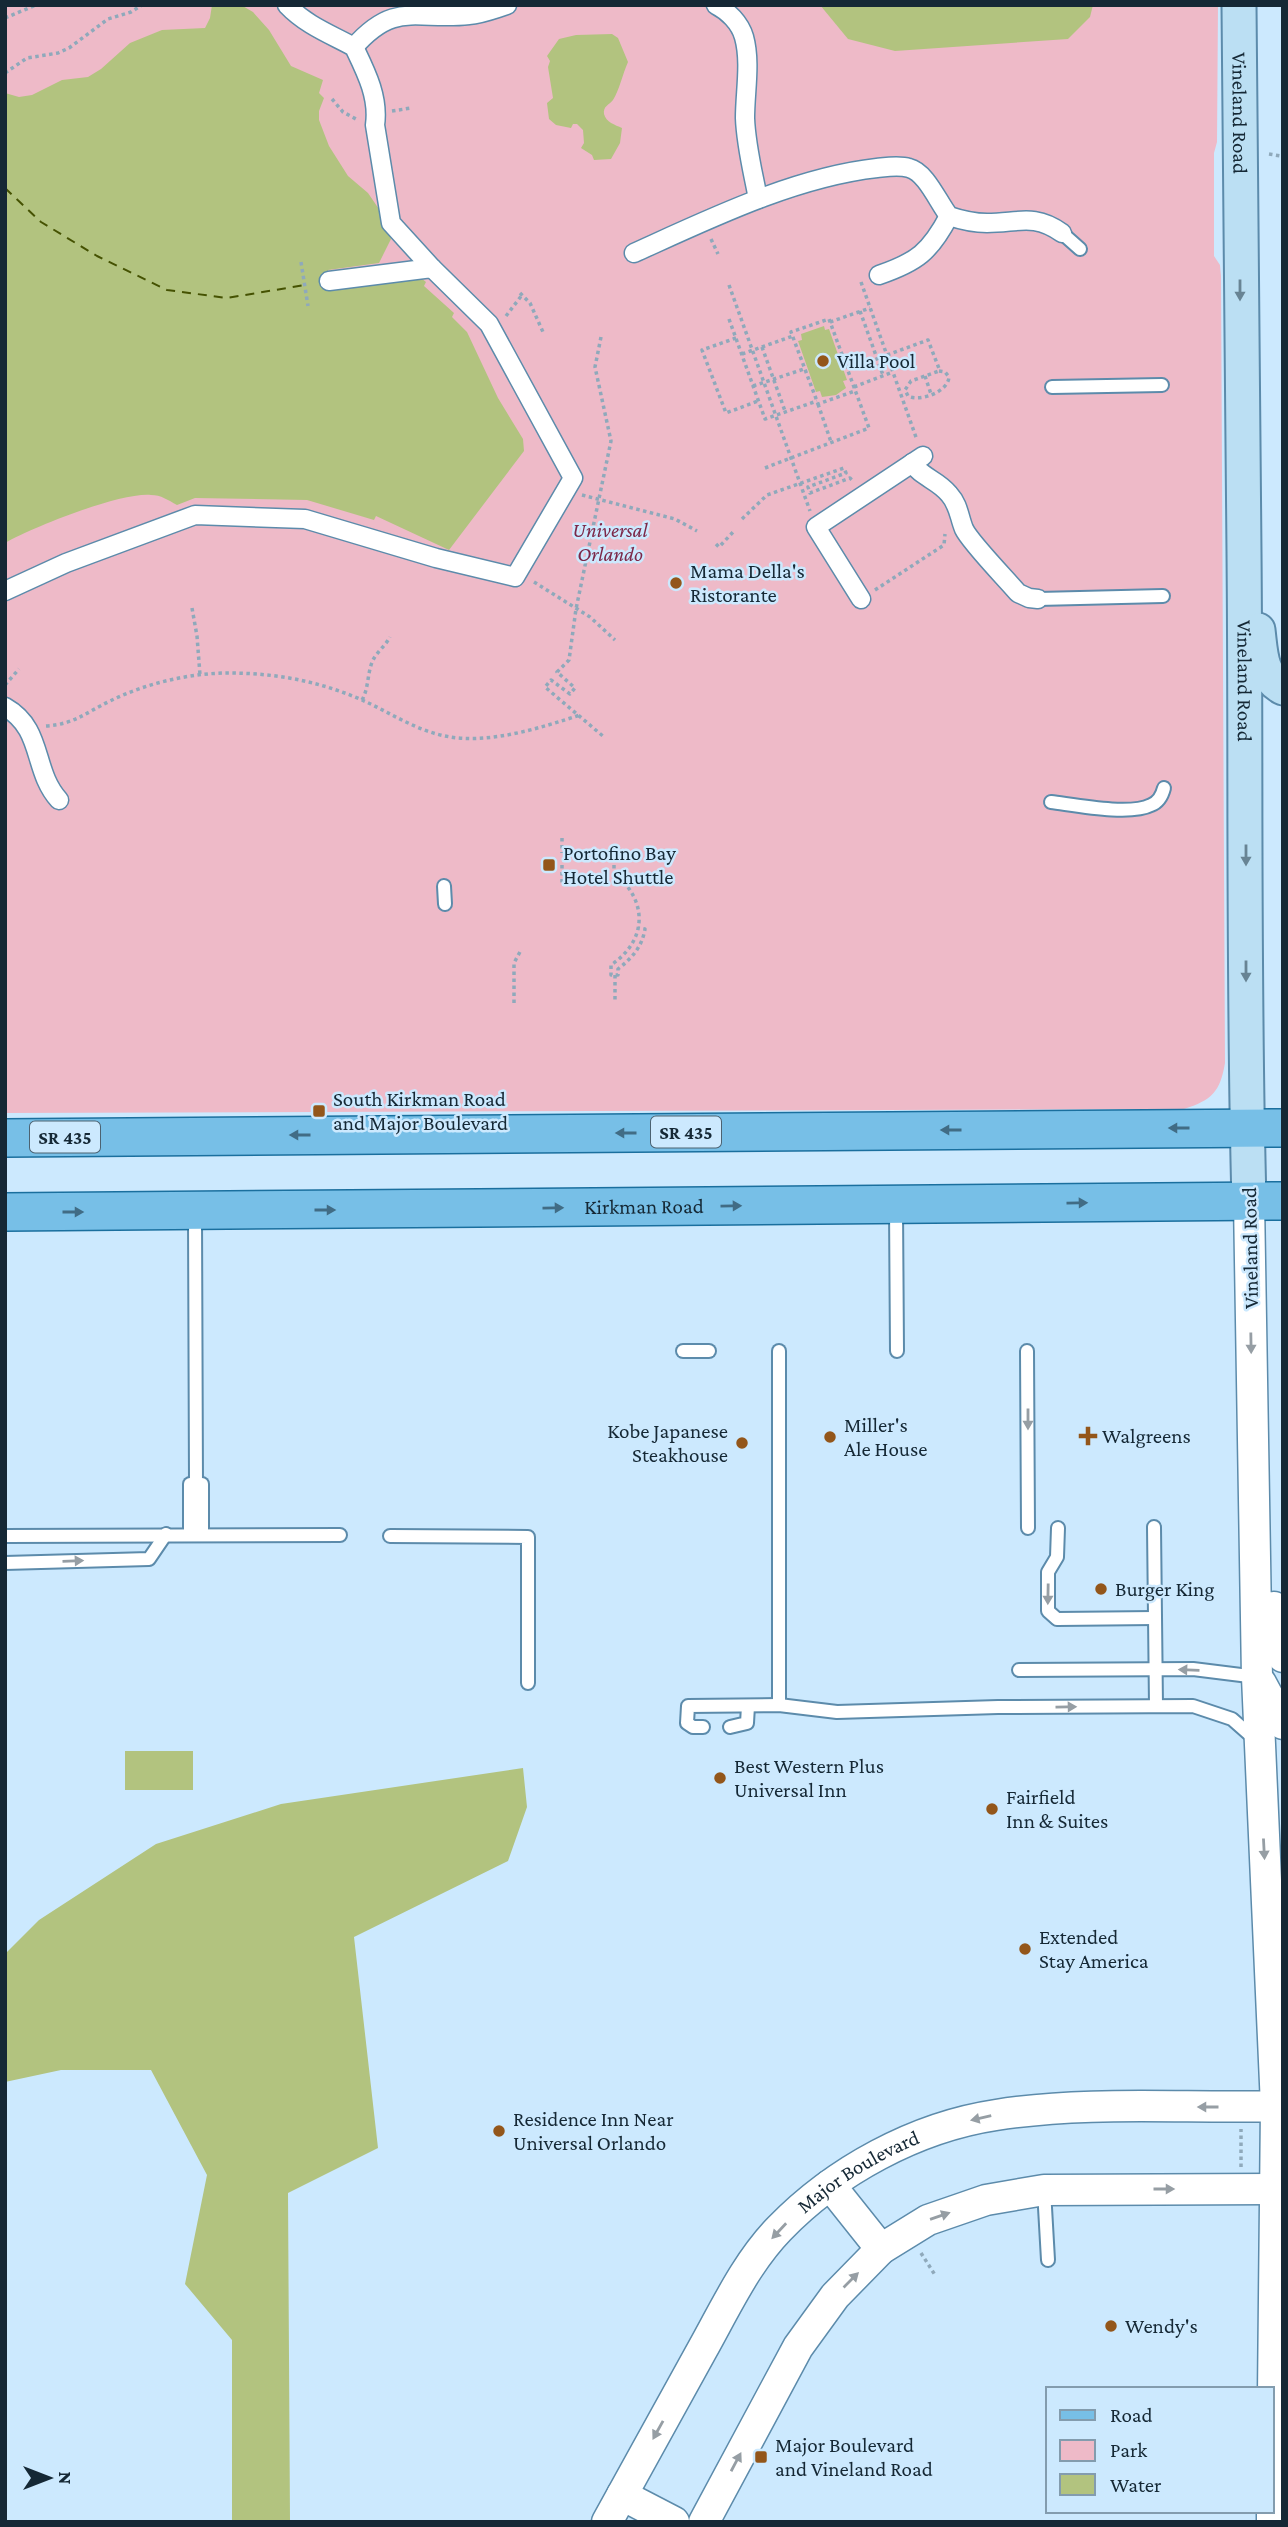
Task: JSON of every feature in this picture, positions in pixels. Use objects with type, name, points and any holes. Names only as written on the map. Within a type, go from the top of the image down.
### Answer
[{"type":"main road","name":"Vineland Road","points":[[1239,5],[1247,1128],[1266,1201]]},
{"type":"main road","points":[[1244,548],[1264,667],[1272,682],[1283,688]]},
{"type":"main road","name":"SR 435","points":[[5,1138],[1283,1128]]},
{"type":"main road","name":"Kirkman Road","points":[[5,1212],[1266,1201]]},
{"type":"street","points":[[5,592],[66,563],[195,515],[305,519],[436,558],[515,577],[573,478],[497,321],[432,268],[391,223],[373,89],[354,47],[298,17],[286,5]]},
{"type":"street","points":[[354,47],[375,27],[398,16],[469,15],[507,5]]},
{"type":"street","points":[[716,5],[736,21],[744,35],[747,55],[746,131],[758,199]]},
{"type":"street","points":[[634,253],[758,199],[840,174],[897,166],[919,173],[948,216],[984,223],[1036,220],[1049,223],[1062,233]]},
{"type":"street","points":[[879,275],[921,255],[937,239],[948,216]]},
{"type":"street","points":[[330,281],[432,268]]},
{"type":"street","points":[[861,599],[816,527],[918,459],[918,472],[932,478],[948,492],[959,510],[964,531],[1018,593],[1038,599]]},
{"type":"street","points":[[5,707],[27,725],[47,783],[64,806]]},
{"type":"street","name":"Vineland Road","points":[[1266,1201],[1254,1505],[1260,1743],[1276,1965],[1280,2189],[1274,2415]]},
{"type":"street","points":[[1254,1505],[1272,1552],[1275,1642],[1283,1657]]},
{"type":"street","points":[[1257,1677],[1283,1724]]},
{"type":"street","name":"Major Boulevard","points":[[607,2522],[741,2279],[778,2230],[830,2185],[883,2151],[944,2126],[995,2115],[1066,2108],[1279,2106]]},
{"type":"street","points":[[830,2185],[881,2249]]},
{"type":"street","points":[[704,2522],[798,2347],[835,2296],[881,2249],[928,2220],[986,2200],[1044,2190],[1280,2189]]},
{"type":"street","points":[[622,2495],[674,2522]]},
{"type":"lane","points":[[1062,233],[1080,249]]},
{"type":"lane","points":[[1052,387],[1162,385]]},
{"type":"lane","points":[[1038,599],[1163,596]]},
{"type":"lane","points":[[1051,802],[1108,809],[1139,808],[1151,805],[1161,798],[1164,789]]},
{"type":"lane","points":[[444,886],[445,904]]},
{"type":"lane","points":[[896,1204],[897,1351]]},
{"type":"lane","points":[[195,1211],[196,1534]]},
{"type":"lane","points":[[683,1351],[709,1351]]},
{"type":"lane","points":[[779,1351],[779,1705]]},
{"type":"lane","points":[[1027,1351],[1028,1528]]},
{"type":"lane","points":[[1154,1527],[1156,1706]]},
{"type":"lane","points":[[1058,1528],[1057,1557],[1048,1572],[1048,1611],[1057,1619],[1155,1618]]},
{"type":"lane","points":[[5,1563],[149,1559],[166,1534]]},
{"type":"lane","points":[[5,1536],[340,1535]]},
{"type":"lane","points":[[390,1536],[528,1537],[528,1683]]},
{"type":"lane","points":[[1019,1670],[1193,1669],[1257,1677]]},
{"type":"lane","points":[[703,1727],[693,1727],[687,1723],[688,1706],[779,1705],[837,1712],[998,1707],[1193,1706],[1232,1719],[1260,1743]]},
{"type":"lane","points":[[730,1727],[747,1723],[748,1706]]},
{"type":"lane","points":[[1044,2190],[1048,2260]]},
{"type":"path","points":[[5,18],[36,5]]},
{"type":"path","points":[[5,74],[27,58],[58,53],[69,48],[108,19],[131,12],[142,5]]},
{"type":"path","points":[[332,99],[351,118],[376,119]]},
{"type":"path","points":[[1269,154],[1281,156]]},
{"type":"path","points":[[301,262],[308,306]]},
{"type":"path","points":[[729,285],[813,519]]},
{"type":"path","points":[[497,321],[521,294],[530,303],[543,332]]},
{"type":"path","points":[[830,323],[870,308],[893,372],[904,394],[915,432]]},
{"type":"path","points":[[860,311],[883,375]]},
{"type":"path","points":[[729,319],[765,419],[817,403],[893,372]]},
{"type":"path","points":[[765,468],[832,443],[869,428],[829,319],[792,332],[832,443]]},
{"type":"path","points":[[742,354],[793,336]]},
{"type":"path","points":[[601,337],[596,367],[611,441],[576,609],[569,660],[557,672],[575,688],[569,694],[551,680],[545,687],[604,737]]},
{"type":"path","points":[[736,338],[702,350],[726,413],[758,401]]},
{"type":"path","points":[[887,355],[928,340],[940,371]]},
{"type":"path","points":[[762,347],[785,412]]},
{"type":"path","points":[[753,386],[805,368]]},
{"type":"path","points":[[940,371],[947,374],[948,383],[944,389],[913,399],[904,394],[907,384],[940,371]]},
{"type":"path","points":[[925,376],[931,394]]},
{"type":"path","points":[[742,519],[767,495],[844,468],[846,473],[808,487],[810,492],[850,478],[860,485],[870,482],[875,488]]},
{"type":"path","points":[[573,478],[582,495],[675,519],[697,531]]},
{"type":"path","points":[[861,599],[944,545],[945,527]]},
{"type":"path","points":[[716,544],[719,547],[735,530]]},
{"type":"path","points":[[515,577],[529,579],[590,617],[615,640]]},
{"type":"path","points":[[192,608],[200,675]]},
{"type":"path","points":[[362,700],[367,692],[372,662],[390,637]]},
{"type":"path","points":[[5,685],[19,668]]},
{"type":"path","points":[[27,725],[71,723],[110,701],[140,690],[200,675],[225,673],[282,676],[330,687],[420,729],[446,737],[515,734],[580,716]]},
{"type":"path","points":[[562,838],[562,853]]},
{"type":"path","points":[[614,865],[614,873],[628,886],[636,901],[638,928],[645,929],[639,947],[618,969],[618,975],[615,975],[615,1002]]},
{"type":"path","points":[[562,866],[562,884]]},
{"type":"path","points":[[514,1003],[514,962],[521,950]]},
{"type":"path","points":[[1240,2176],[1241,2120]]},
{"type":"path","points":[[920,2250],[935,2275]]},
{"type":"green space","name":"Universal Orlando","points":[[5,5],[1218,5],[1214,256],[1220,265],[1221,276],[1225,1063],[1213,1093],[1202,1102],[1184,1109],[5,1113]]},
{"type":"water","points":[[212,5],[241,5],[253,12],[269,30],[291,66],[323,80],[319,93],[324,98],[319,120],[329,146],[348,176],[368,193],[383,215],[391,239],[379,263],[328,270],[331,291],[421,278],[426,282],[424,286],[454,313],[452,317],[467,332],[498,398],[523,439],[524,451],[449,550],[376,516],[374,520],[307,500],[195,498],[177,505],[151,495],[119,499],[99,505],[35,528],[5,543],[5,93],[19,97],[32,95],[62,80],[88,77],[130,43],[162,30],[205,28]]},
{"type":"water","points":[[820,5],[1093,5],[1090,17],[1068,39],[895,51],[848,39]]},
{"type":"water","points":[[612,34],[618,38],[628,62],[615,96],[604,111],[609,121],[622,128],[620,143],[611,159],[594,160],[592,155],[581,148],[584,143],[583,130],[577,124],[573,124],[571,128],[556,125],[549,119],[547,103],[553,98],[548,67],[550,61],[547,56],[559,39],[576,35]]},
{"type":"water","name":"Villa Pool","points":[[824,326],[825,330],[829,329],[847,380],[843,381],[846,388],[836,395],[822,397],[820,391],[816,392],[798,341],[802,340],[801,334]]},
{"type":"water","points":[[125,1751],[193,1751],[193,1790],[125,1790]]},
{"type":"water","points":[[523,1768],[527,1807],[508,1861],[354,1937],[378,2148],[288,2193],[290,2522],[232,2522],[232,2340],[185,2284],[207,2175],[151,2070],[61,2070],[5,2082],[5,1954],[39,1920],[156,1844],[281,1804]]},
{"type":"ferry route","points":[[5,188],[41,222],[97,256],[167,290],[227,298],[305,285]]},
{"type":"place","name":"Villa Pool","points":[[823,361]]},
{"type":"place","name":"Mama Della's Ristorante","points":[[676,583]]},
{"type":"place","name":"Portofino Bay Hotel Shuttle","points":[[549,865]]},
{"type":"place","name":"South Kirkman Road and Major Boulevard","points":[[319,1111]]},
{"type":"place","name":"Walgreens","points":[[1088,1436]]},
{"type":"place","name":"Miller's Ale House","points":[[830,1437]]},
{"type":"place","name":"Kobe Japanese Steakhouse","points":[[742,1443]]},
{"type":"place","name":"Burger King","points":[[1101,1589]]},
{"type":"place","name":"Best Western Plus Universal Inn","points":[[720,1778]]},
{"type":"place","name":"Fairfield Inn & Suites","points":[[992,1809]]},
{"type":"place","name":"Extended Stay America","points":[[1025,1949]]},
{"type":"place","name":"Residence Inn Near Universal Orlando","points":[[499,2131]]},
{"type":"place","name":"Wendy's","points":[[1111,2326]]},
{"type":"place","name":"Major Boulevard and Vineland Road","points":[[761,2457]]}]
